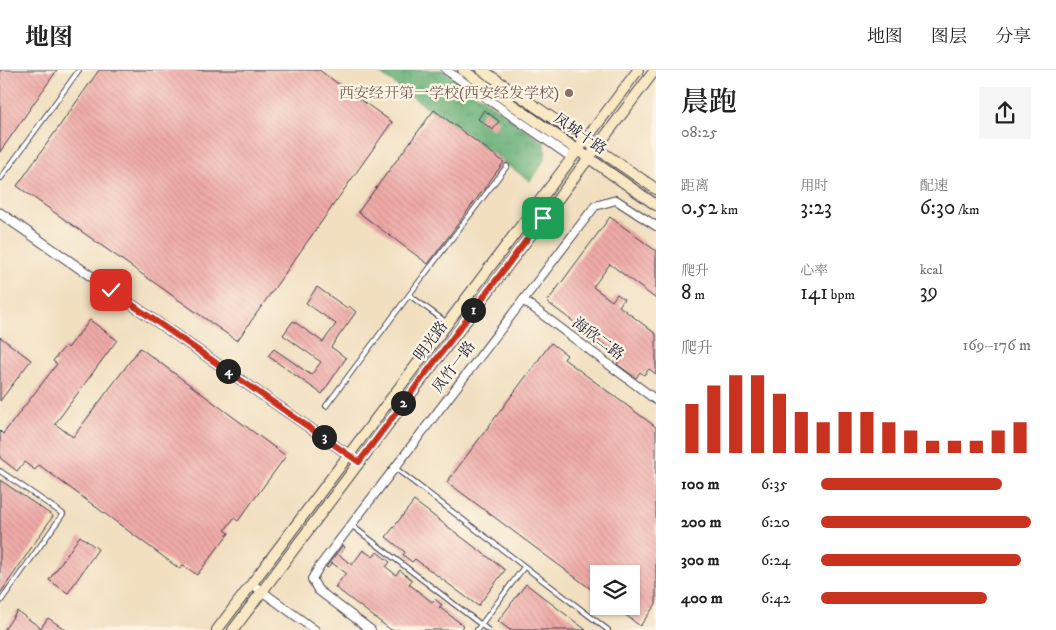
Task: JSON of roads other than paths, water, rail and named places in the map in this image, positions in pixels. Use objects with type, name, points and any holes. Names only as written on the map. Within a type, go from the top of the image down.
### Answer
[{"type":"main road","name":"凤城十路","points":[[463,70],[574,155],[588,158],[656,205]]},
{"type":"main road","name":"凤城十路","points":[[482,70],[656,189]]},
{"type":"main road","name":"明光路","points":[[217,630],[638,70]]},
{"type":"main road","name":"明光路","points":[[233,630],[655,70]]},
{"type":"street","points":[[446,70],[574,155]]},
{"type":"street","name":"凤竹一路","points":[[371,630],[318,590],[312,580],[319,567],[595,206],[616,200],[656,226]]},
{"type":"street","points":[[0,213],[359,462]]},
{"type":"street","name":"海欣二路","points":[[523,300],[656,400]]},
{"type":"street","points":[[252,584],[315,630]]},
{"type":"lane","points":[[1,178],[79,70]]},
{"type":"lane","points":[[326,406],[506,166]]},
{"type":"lane","points":[[410,295],[448,323]]},
{"type":"lane","points":[[394,468],[608,630]]},
{"type":"lane","points":[[0,471],[62,514],[0,602]]},
{"type":"lane","points":[[351,525],[488,630]]},
{"type":"lane","points":[[476,630],[524,567]]},
{"type":"place","name":"西安经开第一学校(西安经发学校)","points":[[569,93]]}]
